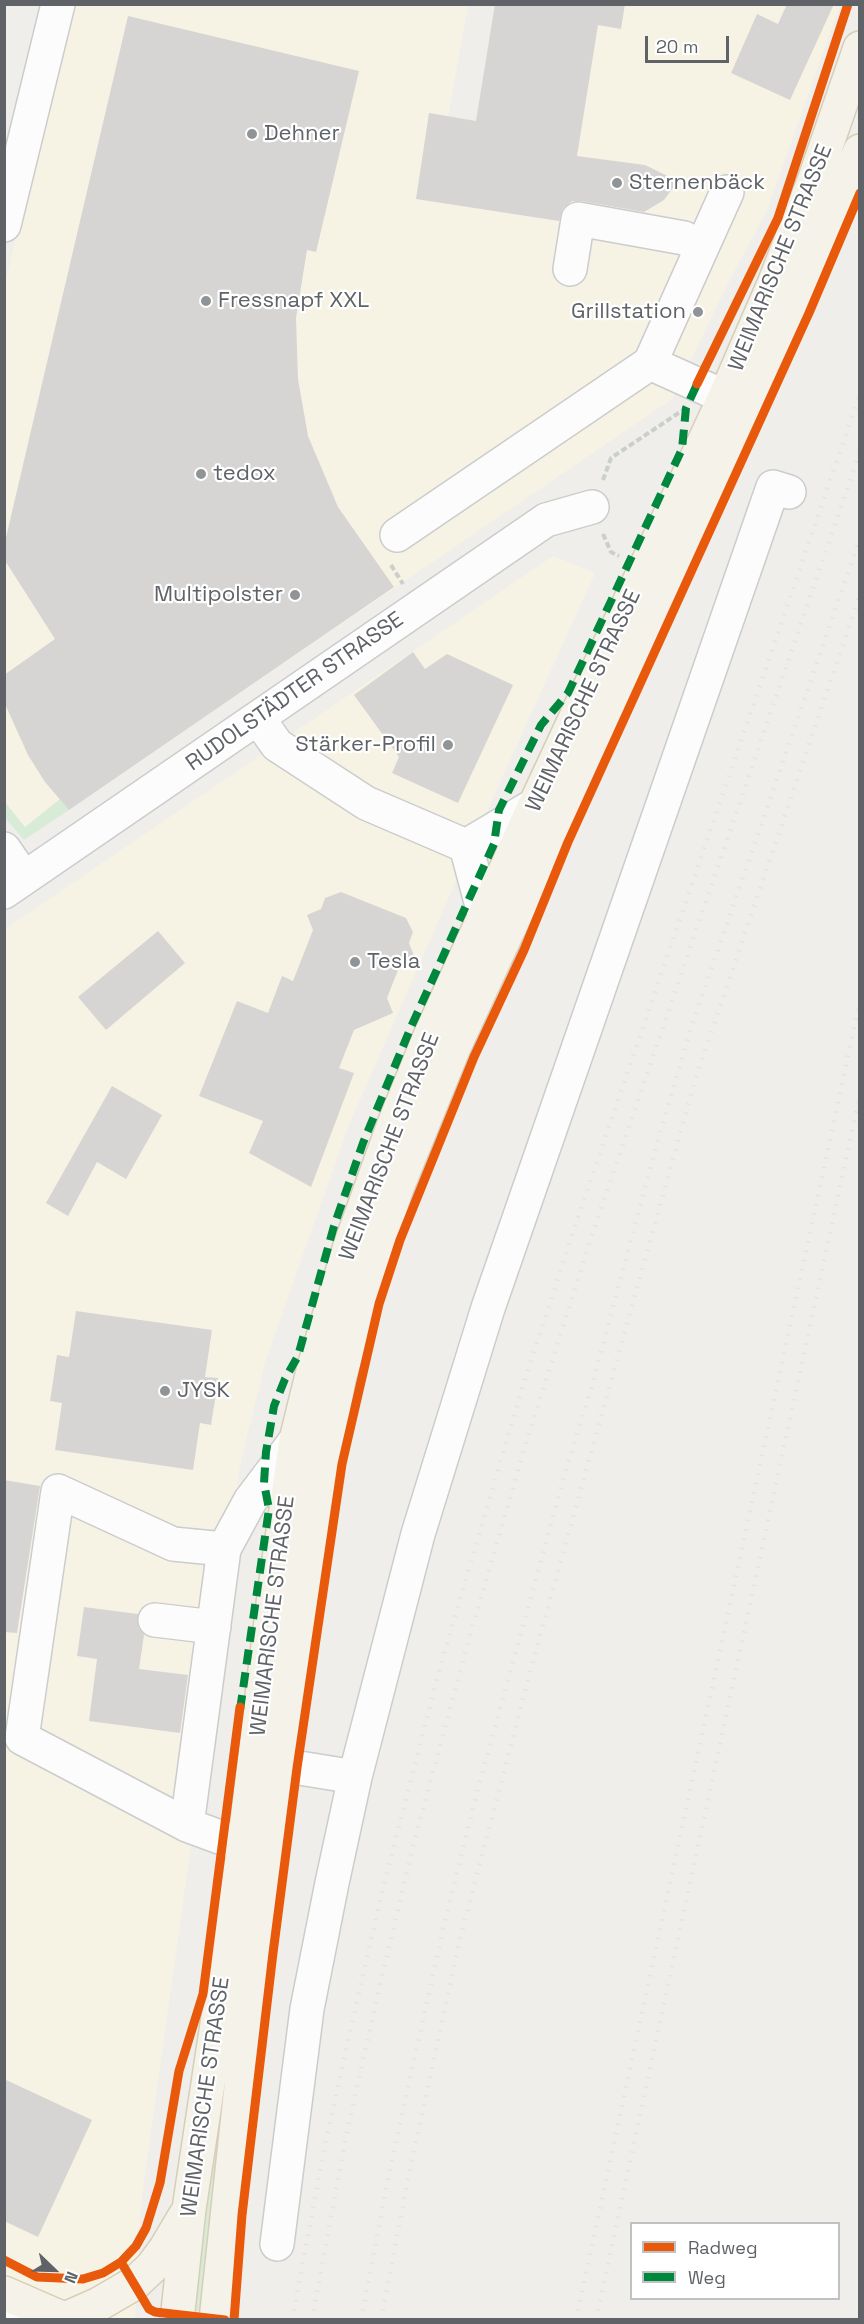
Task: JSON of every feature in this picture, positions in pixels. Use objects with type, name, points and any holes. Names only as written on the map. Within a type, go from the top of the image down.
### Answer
[{"type":"main road","name":"WEIMARISCHE STRASSE","points":[[177,2319],[189,2209],[244,1846],[275,1587],[297,1440],[314,1367],[365,1201],[426,1047],[535,805],[725,397],[774,284],[810,191],[860,48]]},
{"type":"main road","name":"WEIMARISCHE STRASSE","points":[[216,2319],[258,1929],[319,1492],[339,1378],[372,1261],[398,1185],[454,1047],[752,404],[860,151]]},
{"type":"main road","points":[[11,2305],[65,2319],[119,2294],[152,2267],[189,2209]]},
{"type":"street","points":[[4,225],[58,4]]},
{"type":"street","points":[[397,535],[650,363],[727,192]]},
{"type":"street","points":[[570,269],[578,219],[684,238],[702,247]]},
{"type":"street","points":[[650,363],[725,397]]},
{"type":"street","points":[[277,2244],[307,2009],[355,1777],[418,1534],[488,1308],[773,487],[789,492]]},
{"type":"street","name":"RUDOLSTÄDTER STRASSE","points":[[14,885],[546,520],[592,507]]},
{"type":"street","points":[[258,718],[277,745],[366,803],[466,846]]},
{"type":"street","points":[[466,846],[535,805]]},
{"type":"street","points":[[466,846],[485,917]]},
{"type":"street","points":[[4,849],[14,885]]},
{"type":"street","points":[[187,1825],[224,1548],[250,1501],[297,1440]]},
{"type":"street","points":[[224,1548],[173,1544],[58,1491],[22,1738],[187,1825],[244,1846]]},
{"type":"street","points":[[155,1620],[214,1627]]},
{"type":"street","points":[[281,1765],[355,1777]]},
{"type":"path","points":[[620,557],[611,552],[592,507],[611,458],[686,408]]},
{"type":"path","points":[[396,573],[402,582]]},
{"type":"shaded area","points":[[72,5],[468,5],[448,116],[430,113],[416,199],[566,222],[601,5],[840,5],[767,210],[726,287],[672,399],[24,840],[5,818],[5,283]]},
{"type":"shaded area","points":[[553,556],[595,573],[472,844],[348,1127],[265,1362],[240,1465],[191,1844],[141,2203],[135,2319],[5,2319],[4,930]]},
{"type":"green space","points":[[60,799],[69,810],[24,840],[5,818],[4,801],[25,827]]},
{"type":"green space","points":[[218,2115],[222,2116],[202,2311],[193,2311],[201,2224]]},
{"type":"building","points":[[495,4],[625,4],[621,29],[598,25],[577,156],[645,165],[678,181],[664,200],[644,212],[572,201],[563,208],[559,221],[416,199],[429,113],[476,121]]},
{"type":"building","points":[[787,4],[834,4],[790,100],[731,73],[757,14],[778,24]]},
{"type":"building","points":[[128,16],[359,71],[316,252],[307,250],[296,318],[298,379],[308,436],[338,507],[394,587],[69,810],[45,782],[28,755],[5,704],[4,675],[55,639],[4,559],[4,546]]},
{"type":"building","points":[[413,652],[425,669],[447,654],[513,685],[458,803],[392,773],[399,757],[354,695]]},
{"type":"building","points":[[341,892],[406,918],[413,932],[409,943],[415,958],[400,965],[387,998],[393,1013],[354,1030],[339,1068],[354,1073],[311,1187],[249,1153],[263,1121],[199,1096],[237,1001],[268,1013],[282,976],[293,981],[313,930],[307,915],[321,909],[325,898]]},
{"type":"building","points":[[158,931],[185,963],[106,1030],[78,997]]},
{"type":"building","points":[[112,1086],[162,1115],[126,1179],[97,1162],[68,1216],[46,1203]]},
{"type":"building","points":[[76,1311],[212,1330],[205,1377],[218,1378],[211,1425],[200,1423],[193,1470],[55,1450],[62,1403],[50,1401],[57,1355],[69,1357]]},
{"type":"building","points":[[4,1480],[40,1486],[17,1633],[4,1632]]},
{"type":"building","points":[[84,1607],[138,1614],[138,1627],[144,1635],[139,1669],[188,1675],[180,1733],[89,1721],[97,1659],[77,1656]]},
{"type":"building","points":[[4,2079],[92,2120],[38,2237],[4,2221]]},
{"type":"railway","points":[[292,2320],[326,2139],[380,1900],[440,1667],[520,1395],[575,1226],[860,393]]},
{"type":"railway","points":[[312,2320],[346,2136],[413,1846],[467,1646],[527,1440],[592,1235],[860,451]]},
{"type":"railway","points":[[361,2320],[389,2173],[442,1934],[476,1796],[567,1466],[590,1393],[657,1143],[691,1028],[860,538]]},
{"type":"railway","points":[[381,2320],[409,2174],[460,1939],[536,1650],[695,1080],[860,594]]},
{"type":"railway","points":[[576,2320],[860,1000]]},
{"type":"railway","points":[[596,2320],[860,1094]]},
{"type":"marked path","points":[[240,1710],[269,1509],[264,1483],[266,1452],[274,1406],[298,1356],[334,1226],[363,1143],[411,1027],[494,844],[499,810],[541,725],[568,693],[682,449],[686,408],[699,380]]},
{"type":"cycle path","points":[[697,384],[778,218],[848,4]]},
{"type":"cycle path","points":[[234,2320],[242,2215],[297,1768],[342,1464],[379,1304],[400,1240],[474,1057],[524,950],[568,842],[809,313],[860,193]]},
{"type":"cycle path","points":[[4,2260],[37,2277],[83,2279],[103,2273],[121,2262],[136,2246],[146,2228],[160,2183],[179,2071],[203,1994],[240,1707]]},
{"type":"cycle path","points":[[121,2262],[149,2309],[155,2312],[225,2320]]},
{"type":"place","name":"Dehner","points":[[252,134]]},
{"type":"place","name":"Sternenbäck","points":[[617,183]]},
{"type":"place","name":"Fressnapf XXL","points":[[206,301]]},
{"type":"place","name":"Grillstation","points":[[698,312]]},
{"type":"place","name":"tedox","points":[[201,474]]},
{"type":"place","name":"Multipolster","points":[[295,595]]},
{"type":"place","name":"Stärker-Profil","points":[[448,745]]},
{"type":"place","name":"Tesla","points":[[355,962]]},
{"type":"place","name":"JYSK","points":[[165,1391]]}]
